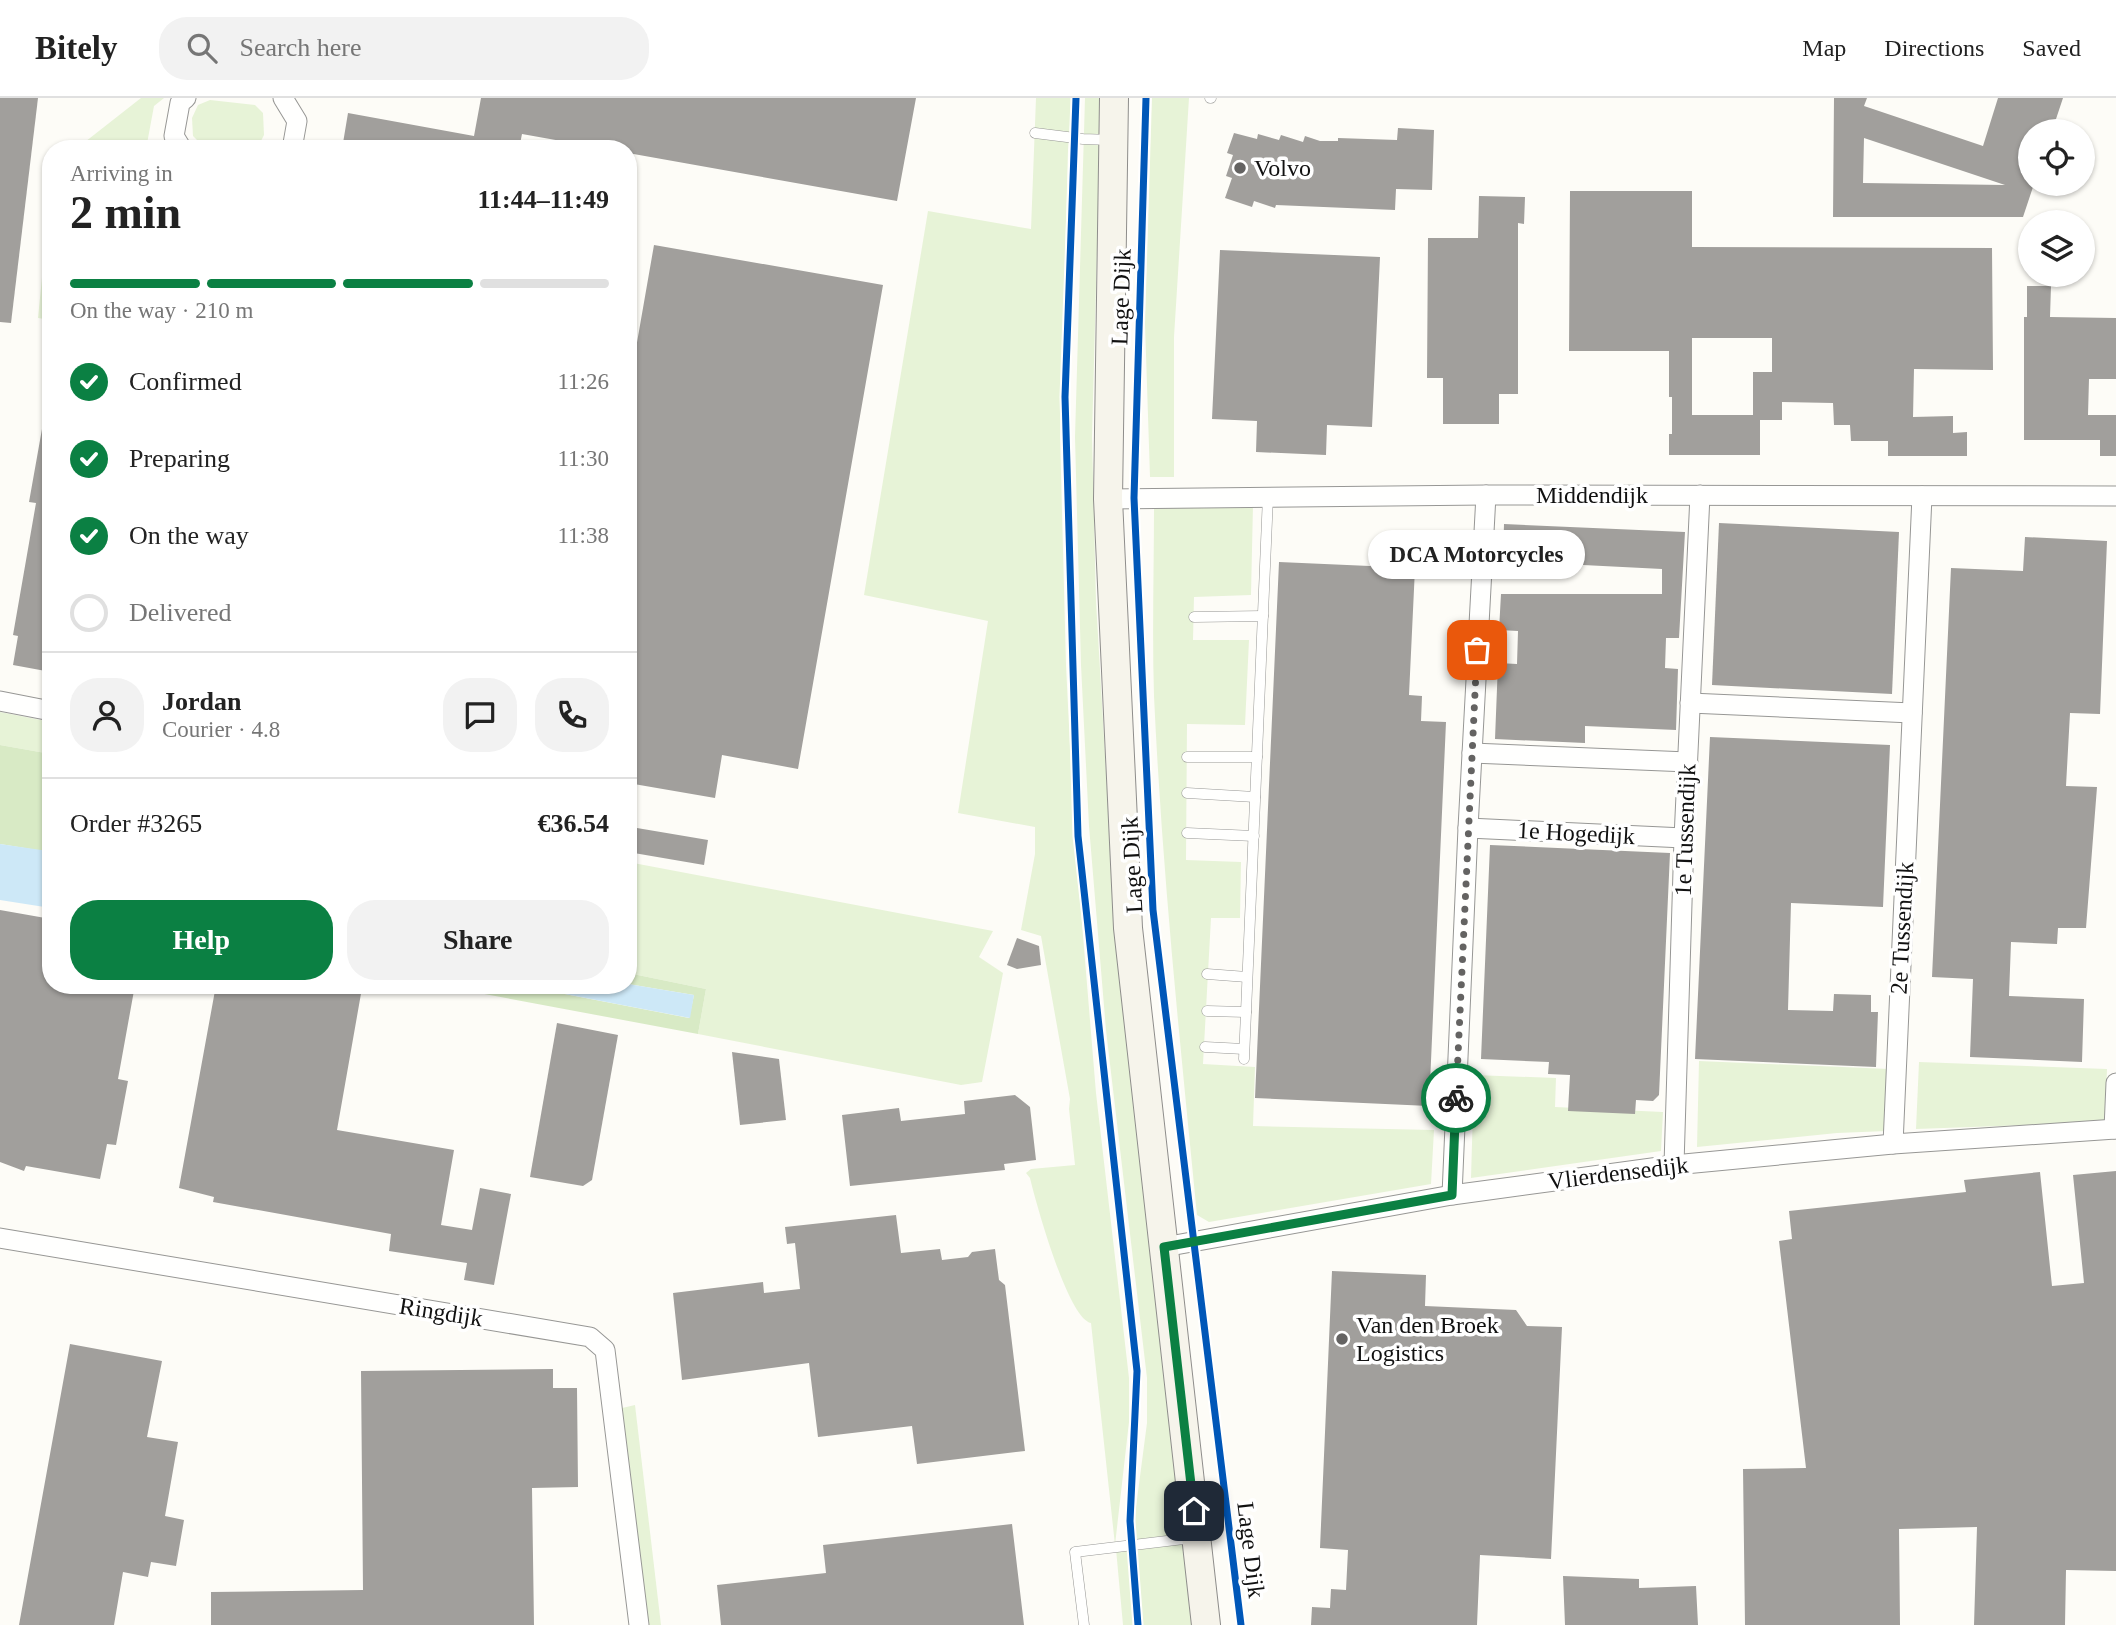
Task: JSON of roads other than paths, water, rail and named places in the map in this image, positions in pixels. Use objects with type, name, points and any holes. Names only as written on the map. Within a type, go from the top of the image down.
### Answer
[{"type":"main road","name":"Lage Dijk","points":[[1114,98],[1108,499],[1128,928],[1206,1625]]},
{"type":"street","points":[[176,140],[174,136],[180,103],[186,98]]},
{"type":"street","points":[[283,98],[297,121],[294,140]]},
{"type":"street","points":[[1452,1195],[1486,495]]},
{"type":"street","name":"Middendijk","points":[[1108,499],[1486,495],[2116,496]]},
{"type":"street","name":"1e Tussendijk","points":[[1674,1165],[1684,838],[1700,495]]},
{"type":"street","name":"2e Tussendijk","points":[[1893,1144],[1922,496]]},
{"type":"street","points":[[0,701],[42,709]]},
{"type":"street","points":[[1690,703],[1912,713]]},
{"type":"street","points":[[1472,753],[1688,762]]},
{"type":"street","name":"1e Hogedijk","points":[[1468,828],[1684,838]]},
{"type":"street","points":[[2115,1129],[2116,1083]]},
{"type":"street","name":"Vlierdensedijk","points":[[1164,1247],[1452,1195],[1674,1165],[1893,1144],[2115,1129]]},
{"type":"street","name":"Ringdijk","points":[[0,1238],[590,1337],[605,1350],[639,1625]]},
{"type":"lane","points":[[1035,132],[1069,138],[1113,140]]},
{"type":"lane","points":[[1205,1048],[1244,1054],[1268,496]]},
{"type":"lane","points":[[1194,617],[1263,616]]},
{"type":"lane","points":[[1187,757],[1257,758]]},
{"type":"lane","points":[[1187,793],[1255,797]]},
{"type":"lane","points":[[1187,833],[1254,835]]},
{"type":"lane","points":[[1207,974],[1247,977]]},
{"type":"lane","points":[[1207,1011],[1246,1012]]},
{"type":"lane","points":[[1084,1625],[1075,1552],[1196,1538]]},
{"type":"water","points":[[0,844],[42,850],[42,907],[0,900]]},
{"type":"water","points":[[637,986],[694,995],[690,1018],[565,994],[637,994]]},
{"type":"place","name":"Volvo","points":[[1240,168]]},
{"type":"place","name":"DCA Motorcycles","points":[[1477,650]]},
{"type":"place","name":"Van den Broek Logistics","points":[[1342,1339]]}]
